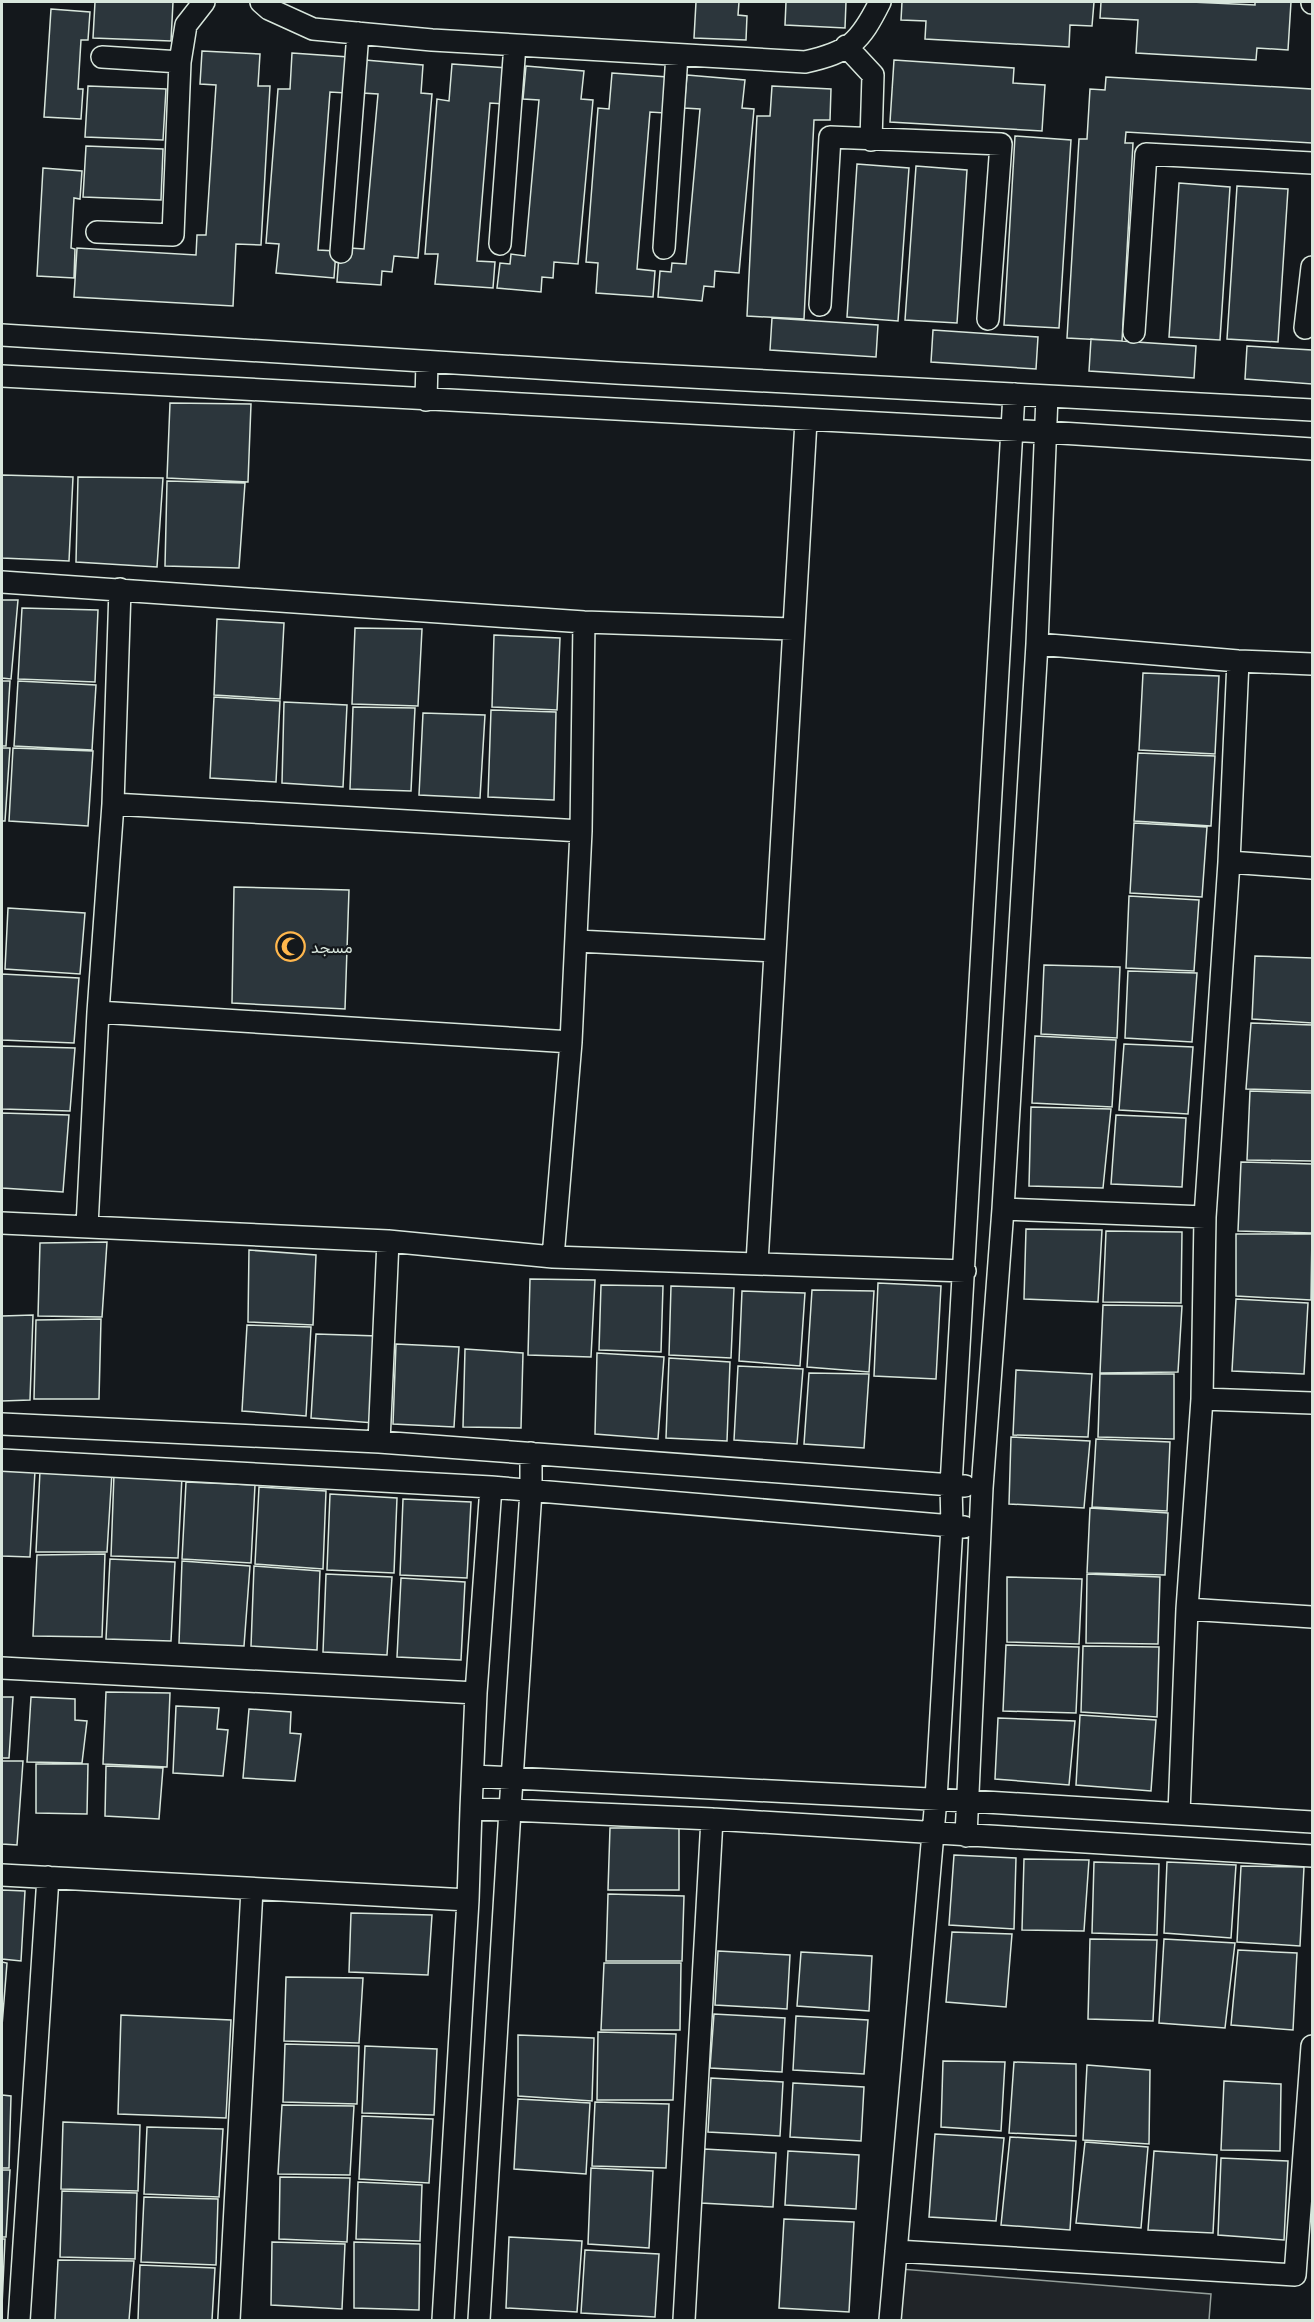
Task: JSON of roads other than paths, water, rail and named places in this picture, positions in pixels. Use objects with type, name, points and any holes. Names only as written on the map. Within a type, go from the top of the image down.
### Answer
[{"type":"street","points":[[97,232],[173,235],[180,62],[186,25],[204,2]]},
{"type":"street","points":[[261,2],[268,9],[313,29],[515,45],[805,62],[832,56],[864,34],[880,2]]},
{"type":"street","points":[[341,252],[358,33]]},
{"type":"street","points":[[500,244],[515,45]]},
{"type":"street","points":[[846,46],[873,75],[870,140]]},
{"type":"street","points":[[664,248],[677,55]]},
{"type":"street","points":[[102,57],[180,62]]},
{"type":"street","points":[[820,305],[830,137],[1001,144],[988,319]]},
{"type":"street","points":[[1134,332],[1146,154],[1312,163]]},
{"type":"street","points":[[1305,328],[1312,267]]},
{"type":"street","points":[[2,335],[427,362],[1312,410]]},
{"type":"street","points":[[426,400],[427,362]]},
{"type":"street","points":[[2,376],[806,421],[1045,432],[1312,449]]},
{"type":"street","points":[[890,2320],[936,1799],[952,1526],[951,1485],[1014,394]]},
{"type":"street","points":[[966,1836],[982,1488],[1003,1209],[1037,644],[1047,396]]},
{"type":"street","points":[[757,1263],[806,421]]},
{"type":"street","points":[[2,582],[584,622],[793,629]]},
{"type":"street","points":[[87,1226],[98,1012],[113,804],[120,589]]},
{"type":"street","points":[[553,1257],[578,941],[582,831],[584,622]]},
{"type":"street","points":[[1037,644],[1238,661],[1312,664]]},
{"type":"street","points":[[1179,1813],[1187,1609],[1202,1399],[1205,1217],[1229,862],[1238,661]]},
{"type":"street","points":[[113,804],[582,831]]},
{"type":"street","points":[[1229,862],[1312,868]]},
{"type":"street","points":[[578,941],[774,951]]},
{"type":"street","points":[[98,1012],[571,1042]]},
{"type":"street","points":[[1003,1209],[1205,1217]]},
{"type":"street","points":[[2,1223],[388,1241],[553,1257],[965,1271]]},
{"type":"street","points":[[379,1442],[388,1241]]},
{"type":"street","points":[[1202,1399],[1312,1403]]},
{"type":"street","points":[[2,1424],[379,1442],[982,1488]]},
{"type":"street","points":[[479,2320],[531,1491],[531,1453]]},
{"type":"street","points":[[2,1460],[491,1487],[981,1527]]},
{"type":"street","points":[[443,2320],[468,1900],[476,1693],[491,1487]]},
{"type":"street","points":[[1187,1609],[1312,1617]]},
{"type":"street","points":[[2,1668],[476,1693]]},
{"type":"street","points":[[473,1776],[936,1799],[1312,1822]]},
{"type":"street","points":[[471,1809],[712,1819],[1312,1856]]},
{"type":"street","points":[[684,2320],[712,1819]]},
{"type":"street","points":[[2,1875],[468,1900]]},
{"type":"street","points":[[19,2320],[48,1877]]},
{"type":"street","points":[[229,2320],[252,1888]]},
{"type":"street","points":[[896,2251],[1295,2275],[1312,2046]]},
{"type":"place","name":"مسجد","points":[[290,947]]}]
